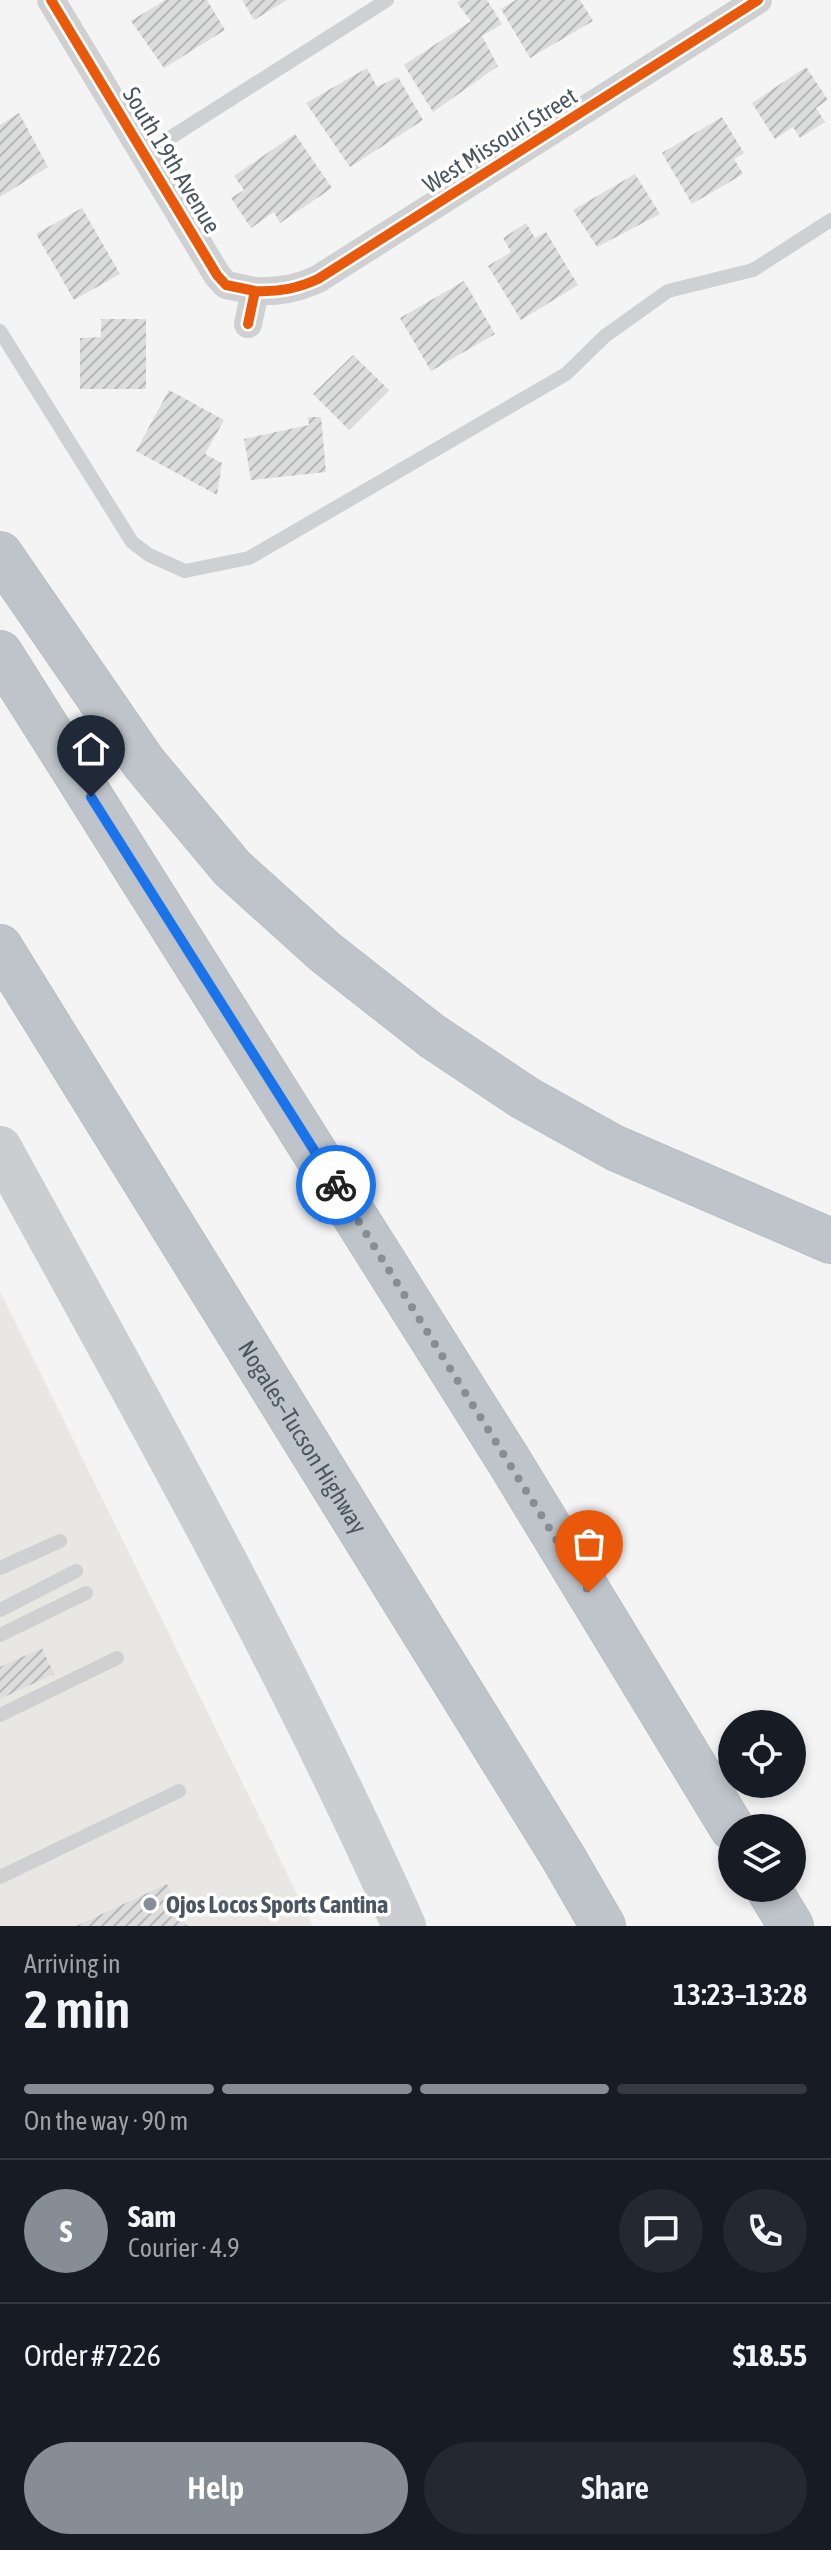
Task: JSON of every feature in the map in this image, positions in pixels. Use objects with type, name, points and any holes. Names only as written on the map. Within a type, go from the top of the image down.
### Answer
[{"type":"highway","points":[[0,554],[144,763],[232,868],[325,952],[432,1036],[525,1098],[615,1148],[831,1241]]},
{"type":"highway","points":[[0,653],[509,1461],[723,1814]]},
{"type":"highway","name":"Nogales–Tucson Highway","points":[[0,947],[603,1926]]},
{"type":"highway","points":[[776,1902],[791,1926]]},
{"type":"main road","points":[[0,1148],[230,1571],[358,1822],[404,1926]]},
{"type":"street","name":"South 19th Avenue","points":[[51,0],[217,275],[226,285],[255,291]]},
{"type":"street","name":"West Missouri Street","points":[[255,291],[298,288],[318,279],[758,0]]},
{"type":"street","points":[[248,324],[255,291]]},
{"type":"lane","points":[[146,153],[387,0]]},
{"type":"lane","points":[[0,331],[132,542],[149,555],[185,571],[249,558],[566,374],[605,336],[668,291],[753,270],[831,220]]},
{"type":"lane","points":[[0,1568],[60,1541]]},
{"type":"lane","points":[[0,1610],[76,1571]]},
{"type":"lane","points":[[0,1635],[86,1593]]},
{"type":"lane","points":[[0,1715],[117,1658]]},
{"type":"lane","points":[[0,1877],[179,1791]]},
{"type":"shaded area","points":[[0,1291],[313,1926],[0,1926]]},
{"type":"building","points":[[165,0],[207,0],[225,30],[164,68],[131,21]]},
{"type":"building","points":[[242,0],[287,0],[254,20]]},
{"type":"building","points":[[461,0],[487,0],[502,24],[482,36],[498,66],[433,112],[404,65],[471,21],[457,3]]},
{"type":"building","points":[[516,0],[580,0],[593,21],[530,58],[501,9]]},
{"type":"building","points":[[806,67],[828,100],[816,108],[825,122],[800,138],[793,127],[775,139],[752,103]]},
{"type":"building","points":[[367,68],[377,87],[398,77],[423,120],[350,167],[306,103]]},
{"type":"building","points":[[19,113],[48,167],[0,197],[0,125]]},
{"type":"building","points":[[722,117],[744,153],[734,159],[743,174],[692,204],[662,153]]},
{"type":"building","points":[[295,134],[332,188],[280,223],[274,212],[251,228],[231,198],[244,190],[234,176]]},
{"type":"building","points":[[635,174],[660,214],[597,247],[573,210]]},
{"type":"building","points":[[82,208],[120,274],[74,300],[36,234]]},
{"type":"building","points":[[526,223],[535,238],[546,232],[578,285],[521,320],[488,266],[511,252],[503,238]]},
{"type":"building","points":[[464,281],[495,334],[431,371],[400,318]]},
{"type":"building","points":[[101,319],[146,319],[146,389],[80,389],[80,338],[101,337]]},
{"type":"building","points":[[353,355],[389,390],[349,430],[313,394]]},
{"type":"building","points":[[169,390],[224,420],[205,454],[222,463],[217,495],[136,451]]},
{"type":"building","points":[[308,417],[321,417],[326,472],[251,480],[244,439],[309,425]]},
{"type":"building","points":[[42,1648],[54,1674],[0,1699],[0,1667]]},
{"type":"building","name":"Ojos Locos Sports Cantina","points":[[167,1884],[187,1926],[76,1926]]},
{"type":"cycle path","points":[[51,0],[217,275],[226,285],[255,291],[248,324]]},
{"type":"cycle path","points":[[255,291],[287,289],[318,279],[758,0]]},
{"type":"way so far","points":[[336,1185],[589,1592]]},
{"type":"place","name":"Ojos Locos Sports Cantina","points":[[150,1904]]},
{"type":"route","points":[[91,797],[336,1185]]}]
